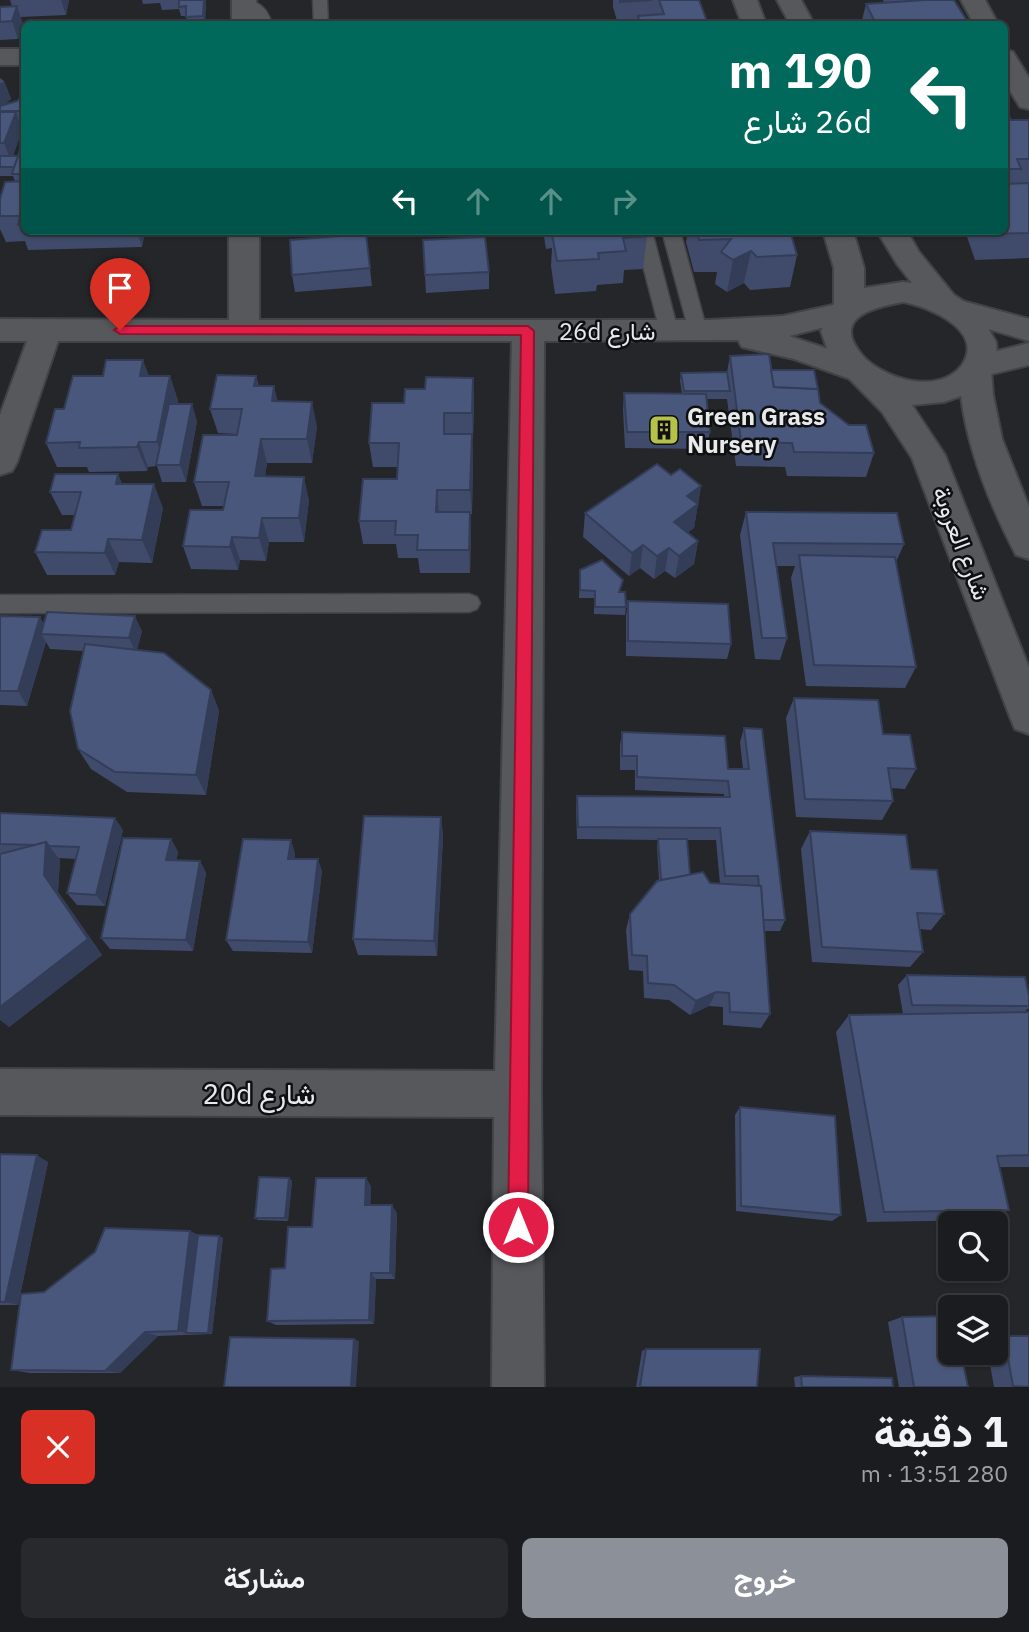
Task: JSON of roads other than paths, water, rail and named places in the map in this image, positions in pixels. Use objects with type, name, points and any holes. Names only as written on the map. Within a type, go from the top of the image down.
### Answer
[{"type":"street","points":[[244,0],[244,21]]},
{"type":"street","points":[[745,0],[753,21]]},
{"type":"street","points":[[789,0],[800,21]]},
{"type":"street","points":[[973,0],[984,21]]},
{"type":"street","points":[[0,57],[21,57]]},
{"type":"street","points":[[1008,64],[1029,101]]},
{"type":"street","points":[[1008,110],[1029,110]]},
{"type":"street","points":[[244,235],[244,331]]},
{"type":"street","points":[[839,235],[849,268],[846,309]]},
{"type":"street","points":[[894,235],[906,257],[949,306],[974,326],[980,336],[983,357],[977,369],[962,383],[943,390],[920,393],[896,389],[864,376],[843,356],[836,341],[835,326],[846,309],[864,298],[882,293],[924,296],[949,306],[1029,330]]},
{"type":"street","name":"26d شارع","points":[[0,330],[692,331],[797,326],[846,309]]},
{"type":"street","points":[[0,462],[46,330]]},
{"type":"street","points":[[518,1387],[517,1094],[528,331]]},
{"type":"street","name":"26d شارع","points":[[692,331],[801,350],[864,376]]},
{"type":"street","points":[[977,369],[1029,354]]},
{"type":"street","points":[[977,369],[978,419],[986,445],[1029,545]]},
{"type":"street","name":"شارع العروبة","points":[[864,376],[894,404],[929,455],[1029,717]]},
{"type":"street","name":"20d شارع","points":[[0,1092],[517,1094]]},
{"type":"lane","points":[[244,0],[260,11],[264,21]]},
{"type":"lane","points":[[320,0],[321,21]]},
{"type":"lane","points":[[645,235],[692,331]]},
{"type":"lane","points":[[672,235],[692,331]]},
{"type":"lane","points":[[0,604],[469,603]]},
{"type":"place","name":"Green Grass Nursery","points":[[664,430]]}]
